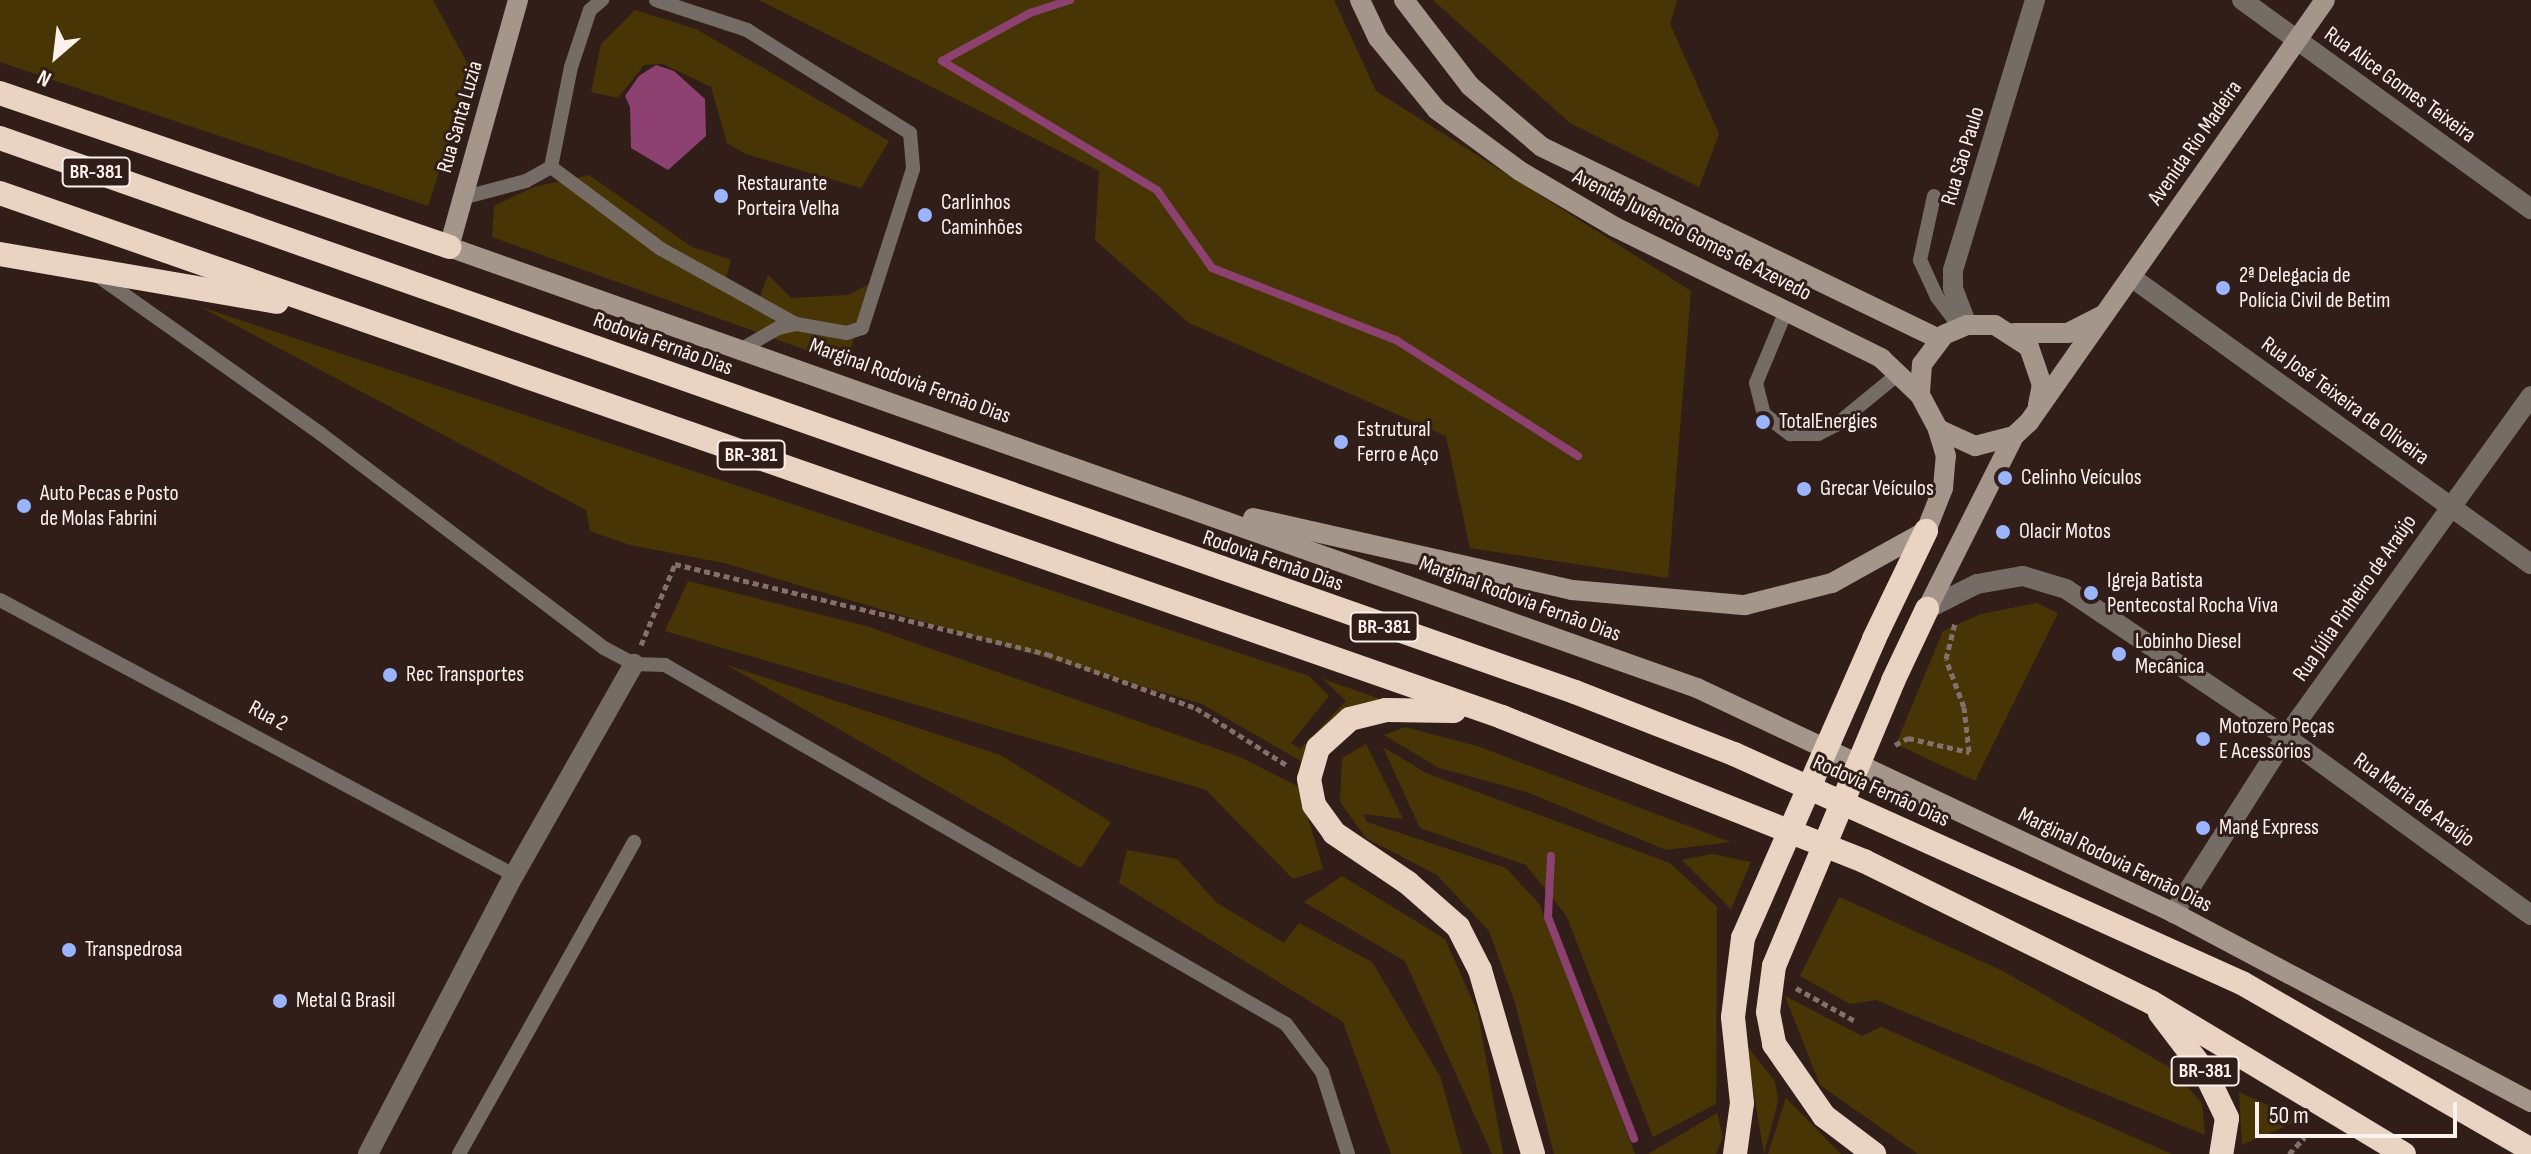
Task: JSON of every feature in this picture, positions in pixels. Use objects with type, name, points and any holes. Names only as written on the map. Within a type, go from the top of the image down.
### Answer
[{"type":"highway","name":"BR-381","points":[[0,93],[449,247]]},
{"type":"highway","name":"Rodovia Fernão Dias","points":[[0,138],[1575,692],[1734,754],[2242,983],[2531,1150]]},
{"type":"highway","name":"BR-381","points":[[0,193],[1502,717],[1864,861],[2151,1002],[2404,1154]]},
{"type":"highway","points":[[0,254],[346,314]]},
{"type":"highway","points":[[1735,1154],[1742,1103],[1733,1017],[1743,938],[1874,639],[1926,531]]},
{"type":"highway","points":[[1874,1154],[1824,1116],[1774,1044],[1768,1012],[1778,973],[1893,681],[1927,609]]},
{"type":"highway","points":[[1502,717],[1428,707],[1350,719],[1318,748],[1309,779],[1314,805],[1334,833],[1408,883],[1458,927],[1480,970],[1533,1154]]},
{"type":"highway","name":"BR-381","points":[[2151,1002],[2205,1072],[2227,1118],[2221,1154]]},
{"type":"main road","name":"Rua Santa Luzia","points":[[449,247],[518,0]]},
{"type":"main road","name":"Avenida Juvêncio Gomes de Azevedo","points":[[1360,0],[1378,38],[1437,110],[1508,162],[1615,227],[1881,358],[1920,395]]},
{"type":"main road","name":"Avenida Juvêncio Gomes de Azevedo","points":[[1404,0],[1470,86],[1542,147],[1939,339]]},
{"type":"main road","name":"Avenida Rio Madeira","points":[[2038,405],[2106,314],[2325,0]]},
{"type":"main road","name":"Marginal Rodovia Fernão Dias","points":[[449,247],[744,348],[1697,688],[2174,913],[2531,1102]]},
{"type":"main road","name":"Avenida Rio Madeira","points":[[2014,333],[2068,333],[2106,314]]},
{"type":"main road","points":[[1155,494],[1572,590],[1745,605],[1832,583],[1926,531],[1943,488],[1946,456],[1938,429],[1920,395],[1922,364],[1939,339],[1964,326],[1995,325],[2014,333],[2038,365],[2038,405],[2014,436],[1927,609]]},
{"type":"main road","points":[[1938,429],[1975,446],[2014,436]]},
{"type":"street","name":"Rua São Paulo","points":[[1964,326],[1953,288],[1953,270],[2035,0]]},
{"type":"street","name":"Rua Alice Gomes Teixeira","points":[[2242,0],[2531,209]]},
{"type":"street","name":"Rua José Teixeira de Oliveira","points":[[2131,277],[2531,564]]},
{"type":"street","name":"Rua Júlia Pinheiro de Araújo","points":[[2174,913],[2286,737],[2531,396]]},
{"type":"street","name":"Rua Maria de Araújo","points":[[1927,609],[1977,584],[2023,576],[2066,589],[2286,737],[2531,915]]},
{"type":"street","points":[[368,1154],[514,875],[634,664]]},
{"type":"lane","points":[[462,198],[526,181],[551,167],[571,67],[590,10],[602,0]]},
{"type":"lane","points":[[551,167],[684,263],[796,324],[847,333],[866,322],[913,169],[910,133],[747,30],[656,0]]},
{"type":"lane","points":[[1934,196],[1920,260],[1937,297],[1964,326]]},
{"type":"lane","points":[[92,271],[321,434],[604,648],[634,664],[665,665],[1286,1024],[1322,1072],[1348,1154]]},
{"type":"lane","points":[[1786,311],[1756,383],[1764,414],[1790,434],[1818,434],[1836,425],[1898,374]]},
{"type":"lane","points":[[744,348],[778,328],[796,324]]},
{"type":"lane","name":"Rua 2","points":[[0,600],[514,875]]},
{"type":"lane","points":[[459,1154],[634,842]]},
{"type":"path","points":[[634,664],[675,564],[1047,654],[1196,708],[1309,779]]},
{"type":"path","points":[[1890,747],[1908,738],[1969,752],[1964,707],[1946,659],[1949,633]]},
{"type":"path","points":[[1778,973],[1855,1021]]},
{"type":"path","points":[[2289,1154],[2305,1137]]},
{"type":"shaded area","points":[[0,0],[433,0],[472,72],[428,206],[0,62]]},
{"type":"shaded area","points":[[759,0],[1334,0],[1376,91],[1691,291],[1668,578],[1470,548],[1446,436],[1189,323],[1095,240],[1099,171]]},
{"type":"shaded area","points":[[1433,0],[1677,0],[1670,24],[1719,134],[1699,187],[1570,123]]},
{"type":"shaded area","points":[[635,10],[696,29],[889,141],[861,188],[746,154],[727,143],[711,87],[663,64],[644,65],[618,98],[591,92],[601,44]]},
{"type":"shaded area","points":[[656,65],[674,71],[705,99],[706,136],[668,170],[631,148],[630,107],[625,96],[639,76]]},
{"type":"shaded area","points":[[589,175],[692,247],[731,260],[724,285],[760,296],[768,275],[791,298],[848,295],[875,281],[845,364],[492,237],[494,206],[534,187]]},
{"type":"shaded area","points":[[201,307],[1309,676],[1329,696],[1291,743],[1300,749],[1346,701],[1323,679],[1380,699],[1330,728],[1301,761],[1202,704],[724,563],[630,545],[590,531],[586,510]]},
{"type":"shaded area","points":[[688,581],[866,626],[1240,757],[1299,787],[1323,869],[1293,879],[1206,790],[665,631]]},
{"type":"shaded area","points":[[2037,603],[2058,613],[1975,781],[1896,744],[1943,631],[1981,614]]},
{"type":"shaded area","points":[[727,665],[1000,755],[1111,822],[1081,868]]},
{"type":"shaded area","points":[[1405,727],[1480,747],[1730,842],[1666,850],[1527,792],[1439,768],[1384,735]]},
{"type":"shaded area","points":[[1366,744],[1403,819],[1363,814],[1367,822],[1506,868],[1540,905],[1635,1154],[1554,1154],[1515,1003],[1489,931],[1437,875],[1366,838],[1340,802],[1342,758]]},
{"type":"shaded area","points":[[1383,747],[1426,773],[1670,863],[1717,907],[1716,1104],[1653,1137],[1566,915],[1526,865],[1420,828]]},
{"type":"shaded area","points":[[1127,850],[1177,859],[1217,903],[1284,943],[1299,923],[1372,962],[1440,1076],[1462,1154],[1391,1154],[1343,1022],[1119,883]]},
{"type":"shaded area","points":[[1712,854],[1751,862],[1731,909],[1682,860]]},
{"type":"shaded area","points":[[1342,876],[1445,939],[1478,1013],[1503,1154],[1492,1154],[1405,961],[1304,902]]},
{"type":"shaded area","points":[[1839,897],[2003,971],[2169,1067],[2202,1103],[2205,1135],[1876,1000],[1850,1004],[1800,976]]},
{"type":"shaded area","points":[[1785,996],[1862,1036],[1881,1027],[2172,1154],[1918,1154],[1820,1085]]},
{"type":"shaded area","points":[[1746,1045],[1775,1081],[1778,1101],[1764,1154]]},
{"type":"shaded area","points":[[2239,1092],[2300,1120],[2242,1145]]},
{"type":"shaded area","points":[[1786,1098],[1841,1154],[1768,1154]]},
{"type":"shaded area","points":[[1717,1113],[1723,1137],[1716,1154],[1648,1154]]},
{"type":"waterway","points":[[1070,0],[1030,13],[942,61],[1157,190],[1212,268],[1396,340],[1578,456]]},
{"type":"waterway","points":[[1551,856],[1548,917],[1634,1139]]},
{"type":"place","name":"Restaurante Porteira Velha","points":[[721,196]]},
{"type":"place","name":"Carlinhos Caminhões","points":[[925,215]]},
{"type":"place","name":"2ª Delegacia de Polícia Civil de Betim","points":[[2223,288]]},
{"type":"place","name":"TotalEnergies","points":[[1763,422]]},
{"type":"place","name":"Estrutural Ferro e Aço","points":[[1341,442]]},
{"type":"place","name":"Celinho Veículos","points":[[2005,478]]},
{"type":"place","name":"Grecar Veículos","points":[[1804,489]]},
{"type":"place","name":"Auto Pecas e Posto de Molas Fabrini","points":[[24,506]]},
{"type":"place","name":"Olacir Motos","points":[[2003,532]]},
{"type":"place","name":"Igreja Batista Pentecostal Rocha Viva","points":[[2091,593]]},
{"type":"place","name":"Lobinho Diesel Mecânica","points":[[2119,654]]},
{"type":"place","name":"Rec Transportes","points":[[390,675]]},
{"type":"place","name":"Motozero Peças E Acessórios","points":[[2203,739]]},
{"type":"place","name":"Mang Express","points":[[2203,828]]},
{"type":"place","name":"Transpedrosa","points":[[69,950]]},
{"type":"place","name":"Metal G Brasil","points":[[280,1001]]}]
